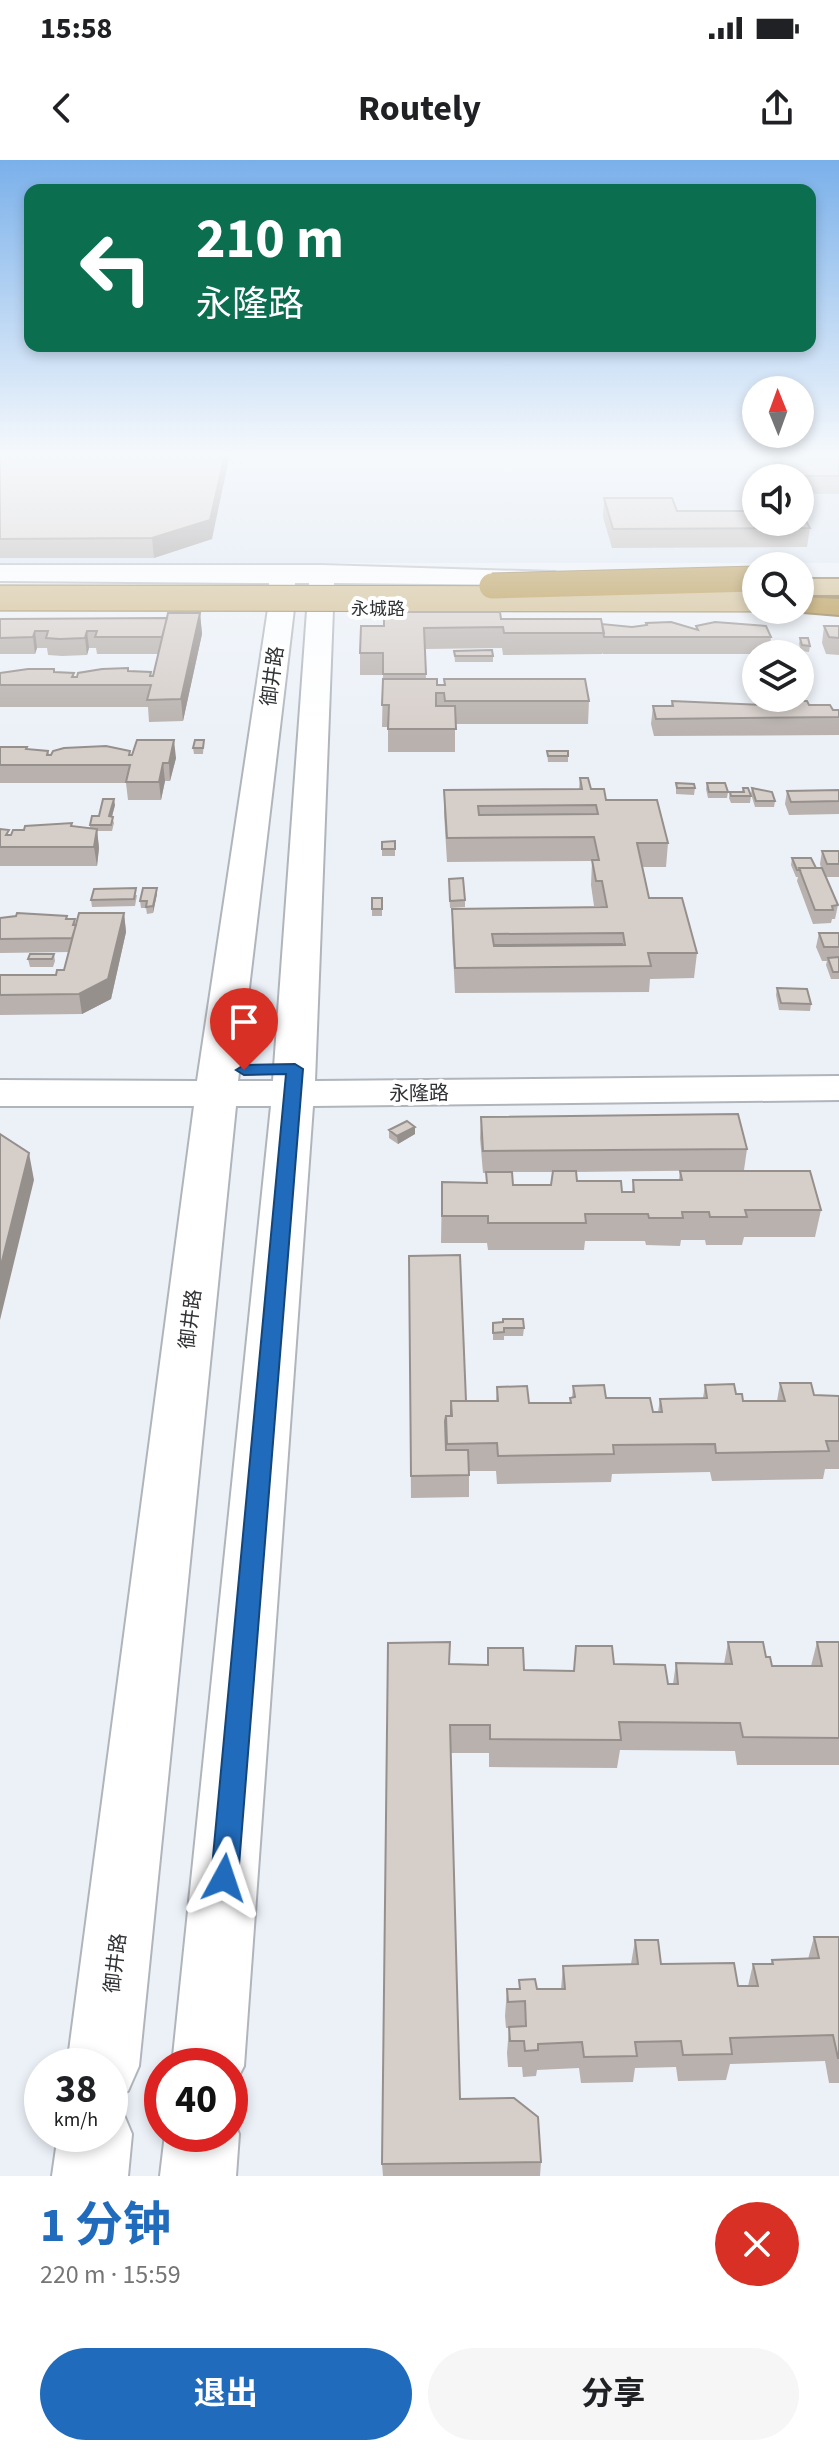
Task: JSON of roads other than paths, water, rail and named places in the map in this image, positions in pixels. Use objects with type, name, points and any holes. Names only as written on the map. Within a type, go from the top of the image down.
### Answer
[{"type":"highway","points":[[601,599],[742,601]]},
{"type":"highway","points":[[814,602],[839,602]]},
{"type":"main road","points":[[0,586],[742,583]]},
{"type":"main road","points":[[814,583],[839,583]]},
{"type":"main road","points":[[0,598],[601,599]]},
{"type":"street","name":"永城路","points":[[0,573],[301,591],[742,601]]},
{"type":"street","name":"永城路","points":[[0,608],[301,591],[742,583]]},
{"type":"street","name":"御井路","points":[[105,2048],[217,1081],[301,591]]},
{"type":"street","name":"御井路","points":[[210,2048],[294,1082],[303,878],[301,591]]},
{"type":"street","name":"永隆路","points":[[294,1082],[839,1063]]},
{"type":"street","name":"永隆路","points":[[0,1070],[217,1081],[839,1088]]},
{"type":"street","name":"永隆路","points":[[0,1093],[217,1081]]},
{"type":"street","points":[[90,2176],[93,2152]]},
{"type":"street","points":[[198,2176],[200,2152]]}]
